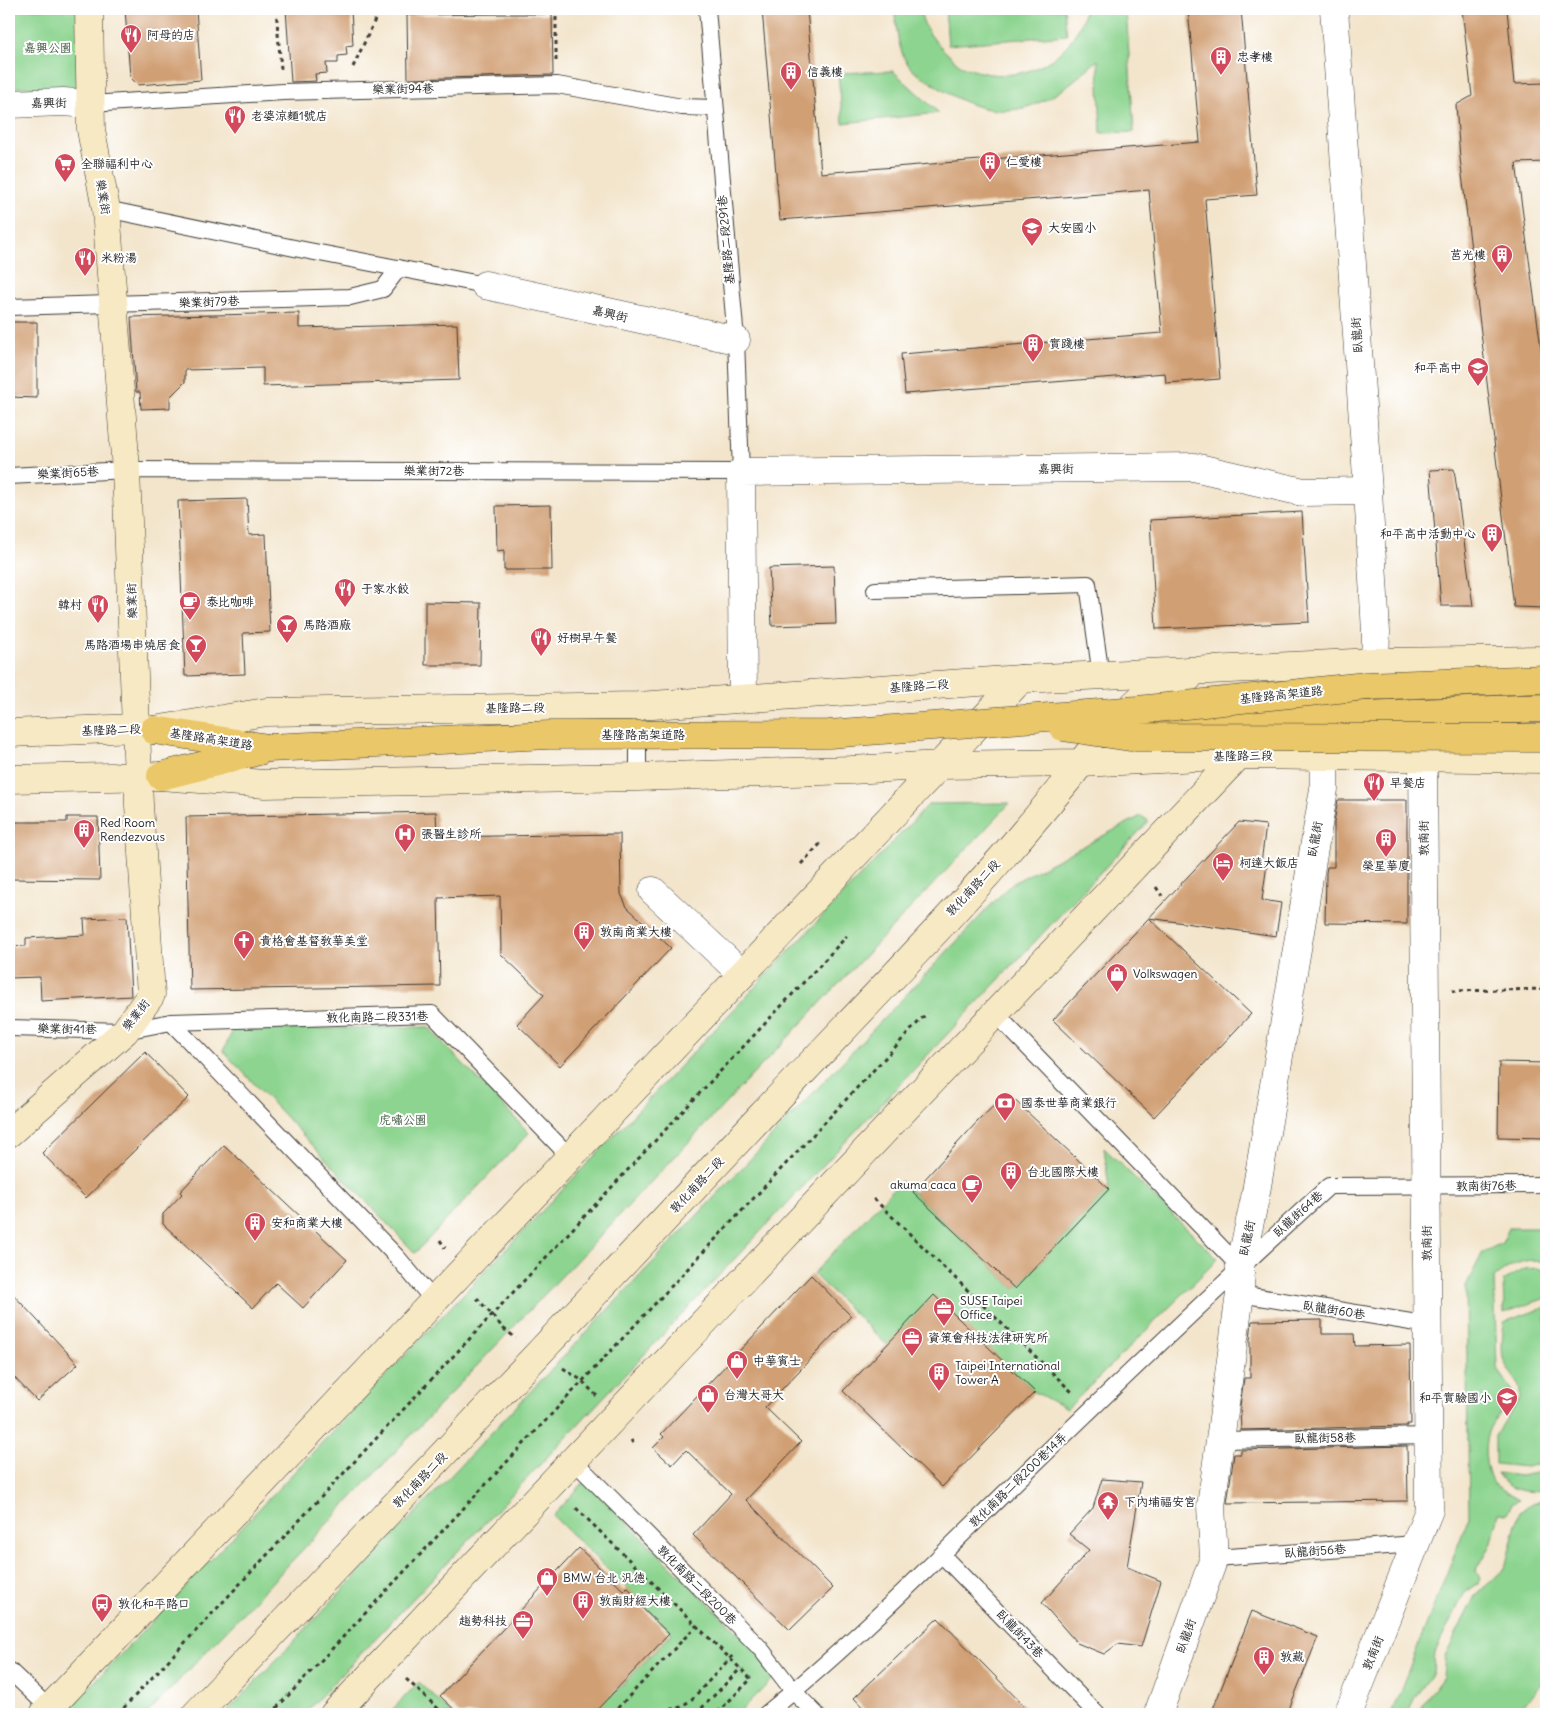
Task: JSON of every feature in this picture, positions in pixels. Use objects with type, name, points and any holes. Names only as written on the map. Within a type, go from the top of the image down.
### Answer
[{"type":"highway","name":"基隆路高架道路","points":[[150,776],[268,748],[549,735],[829,734],[1017,720],[1366,686],[1546,679]]},
{"type":"highway","points":[[1104,734],[1134,729],[1255,718],[1546,708]]},
{"type":"highway","name":"基隆路高架道路","points":[[1017,720],[1130,737],[1546,738]]},
{"type":"highway","name":"基隆路高架道路","points":[[146,729],[268,748]]},
{"type":"main road","name":"樂業街","points":[[9,1133],[124,1030],[151,995],[139,805],[150,776],[106,208],[93,145],[88,9]]},
{"type":"main road","points":[[46,1711],[1021,679],[1375,662],[1546,660]]},
{"type":"main road","name":"敦化南路二段","points":[[196,1714],[511,1384],[943,922],[1029,828],[1104,734],[1140,698],[1206,670]]},
{"type":"main road","name":"基隆路二段","points":[[9,733],[146,729],[266,712],[638,706],[1021,679]]},
{"type":"main road","points":[[334,1714],[1239,756]]},
{"type":"main road","name":"基隆路三段","points":[[940,765],[1081,763],[1239,756],[1546,759]]},
{"type":"main road","points":[[9,779],[150,776],[266,784],[638,777],[940,765]]},
{"type":"street","name":"臥龍街","points":[[1334,9],[1368,492],[1376,632],[1375,662]]},
{"type":"street","name":"嘉興街","points":[[9,104],[63,102],[90,104]]},
{"type":"street","name":"嘉興街","points":[[485,285],[736,340]]},
{"type":"street","name":"嘉興街","points":[[741,472],[1194,467],[1303,492],[1368,492]]},
{"type":"street","points":[[741,472],[743,698]]},
{"type":"street","name":"臥龍街","points":[[1158,1714],[1214,1558],[1211,1506],[1240,1294],[1240,1267],[1256,1198],[1324,789],[1324,756]]},
{"type":"street","name":"敦南街","points":[[1348,1714],[1429,1510],[1423,757]]},
{"type":"street","points":[[653,891],[742,974]]},
{"type":"lane","name":"基隆路二段291巷","points":[[707,9],[714,108],[736,340],[741,472]]},
{"type":"lane","name":"樂業街94巷","points":[[90,104],[282,92],[556,85],[682,107],[714,108]]},
{"type":"lane","points":[[106,208],[485,285]]},
{"type":"lane","name":"樂業街79巷","points":[[9,307],[350,297],[384,289],[399,268]]},
{"type":"lane","name":"樂業街72巷","points":[[126,470],[741,472]]},
{"type":"lane","name":"樂業街65巷","points":[[9,476],[126,470]]},
{"type":"lane","points":[[875,590],[1088,584],[1101,676]]},
{"type":"lane","points":[[638,706],[638,777]]},
{"type":"lane","points":[[995,1013],[1240,1267]]},
{"type":"lane","name":"敦化南路二段331巷","points":[[124,1030],[171,1022],[432,1014],[570,1157]]},
{"type":"lane","points":[[171,1022],[398,1257],[434,1301]]},
{"type":"lane","name":"樂業街41巷","points":[[9,1028],[124,1030]]},
{"type":"lane","name":"敦南街76巷","points":[[1426,1187],[1546,1185]]},
{"type":"lane","name":"臥龍街64巷","points":[[1240,1267],[1329,1186],[1426,1187]]},
{"type":"lane","name":"敦化南路二段200巷14弄","points":[[766,1714],[794,1692],[942,1555],[1240,1267]]},
{"type":"lane","name":"臥龍街60巷","points":[[1240,1294],[1429,1325]]},
{"type":"lane","name":"臥龍街58巷","points":[[1220,1440],[1429,1436]]},
{"type":"lane","name":"敦化南路二段200巷","points":[[573,1460],[754,1643],[794,1692],[816,1714]]},
{"type":"lane","name":"臥龍街56巷","points":[[1214,1558],[1417,1544]]},
{"type":"lane","name":"臥龍街43巷","points":[[942,1555],[1098,1714]]},
{"type":"lane","points":[[9,1670],[46,1711]]},
{"type":"path","points":[[276,9],[282,92]]},
{"type":"path","points":[[342,90],[380,9]]},
{"type":"path","points":[[556,9],[556,85]]},
{"type":"path","points":[[802,864],[823,841]]},
{"type":"path","points":[[1154,889],[1162,896]]},
{"type":"path","points":[[118,1714],[847,936]]},
{"type":"path","points":[[1426,992],[1546,989]]},
{"type":"path","points":[[271,1714],[581,1380],[926,1013]]},
{"type":"path","points":[[874,1199],[1090,1410]]},
{"type":"path","points":[[474,1294],[504,1329]]},
{"type":"path","points":[[561,1367],[581,1380],[596,1394]]},
{"type":"path","points":[[576,1508],[751,1679],[716,1714]]},
{"type":"path","points":[[612,1714],[716,1604]]},
{"type":"path","points":[[662,1711],[681,1707],[692,1699],[730,1659],[754,1643]]},
{"type":"path","points":[[696,1714],[740,1669],[754,1643]]},
{"type":"path","points":[[386,1659],[444,1714]]},
{"type":"path","points":[[617,1710],[622,1714]]},
{"type":"green space","name":"嘉興公園","points":[[9,9],[87,9],[92,89],[9,87]]},
{"type":"green space","points":[[894,9],[920,9],[925,25],[931,35],[961,65],[984,73],[1008,74],[1031,70],[1051,60],[1069,43],[1080,27],[1084,9],[1126,9],[1134,132],[1101,133],[1098,60],[1062,90],[1033,105],[1018,109],[988,109],[960,100],[910,67],[900,47]]},
{"type":"green space","points":[[945,9],[1064,9],[1067,35],[948,45]]},
{"type":"green space","points":[[893,71],[939,113],[843,123],[838,73]]},
{"type":"green space","points":[[1010,803],[147,1714],[64,1714],[929,804]]},
{"type":"green space","points":[[1141,816],[1149,821],[304,1714],[225,1714],[1011,884]]},
{"type":"green space","name":"虎嘯公園","points":[[428,1027],[529,1133],[415,1253],[223,1051],[233,1030]]},
{"type":"green space","points":[[1104,1148],[1218,1259],[1067,1409],[1035,1392],[934,1296],[887,1345],[813,1274],[901,1181],[1015,1289],[1109,1189]]},
{"type":"green space","points":[[1509,1228],[1546,1228],[1546,1263],[1532,1260],[1525,1261],[1506,1269],[1494,1278],[1497,1368],[1512,1390],[1506,1404],[1489,1430],[1485,1454],[1493,1484],[1519,1499],[1511,1505],[1507,1514],[1499,1513],[1492,1543],[1476,1571],[1480,1578],[1478,1583],[1465,1592],[1435,1652],[1433,1673],[1415,1697],[1407,1714],[1391,1714],[1469,1517],[1466,1286],[1483,1252],[1502,1243]]},
{"type":"green space","points":[[1538,1268],[1546,1272],[1546,1298],[1504,1313],[1503,1281],[1524,1269]]},
{"type":"green space","points":[[1546,1307],[1546,1462],[1526,1467],[1495,1464],[1495,1436],[1520,1398],[1517,1382],[1503,1358],[1504,1322]]},
{"type":"green space","points":[[1546,1471],[1546,1490],[1532,1492],[1518,1490],[1506,1484],[1497,1473],[1520,1476]]},
{"type":"green space","points":[[585,1481],[779,1673],[738,1714],[585,1714],[575,1705],[596,1683],[611,1697],[672,1633],[553,1516]]},
{"type":"green space","points":[[1546,1499],[1546,1679],[1516,1714],[1419,1714],[1423,1704],[1443,1677],[1445,1656],[1475,1596],[1502,1571],[1506,1564],[1519,1512]]},
{"type":"green space","points":[[419,1682],[452,1714],[396,1714],[392,1710]]},
{"type":"building","points":[[125,9],[196,9],[201,80],[138,85],[130,77]]},
{"type":"building","points":[[286,9],[351,9],[353,45],[346,46],[347,55],[338,56],[338,63],[326,63],[327,73],[315,74],[316,81],[291,82]]},
{"type":"building","points":[[762,9],[807,9],[821,173],[1200,142],[1188,9],[1241,9],[1257,195],[1205,199],[1220,379],[1166,383],[1165,373],[905,394],[901,354],[1162,333],[1149,190],[780,220]]},
{"type":"building","name":"莒光樓","points":[[1462,9],[1507,9],[1514,84],[1546,83],[1546,162],[1516,163],[1546,385],[1546,608],[1514,607],[1460,158],[1456,105],[1472,96]]},
{"type":"building","points":[[552,14],[553,75],[408,79],[407,15]]},
{"type":"building","points":[[299,313],[299,328],[457,324],[459,380],[263,386],[263,368],[185,370],[185,382],[170,397],[170,408],[141,409],[140,392],[136,392],[131,317]]},
{"type":"building","points":[[9,322],[37,322],[37,398],[9,397]]},
{"type":"building","points":[[1454,469],[1473,606],[1441,606],[1430,470]]},
{"type":"building","points":[[247,499],[249,535],[266,534],[270,632],[243,633],[245,674],[185,676],[178,501]]},
{"type":"building","points":[[551,505],[552,570],[504,570],[504,550],[497,551],[496,506]]},
{"type":"building","points":[[1302,512],[1309,622],[1156,629],[1150,520]]},
{"type":"building","points":[[834,566],[836,624],[772,626],[769,568]]},
{"type":"building","points":[[425,602],[481,603],[480,665],[425,665]]},
{"type":"building","name":"榮星華廈","points":[[1338,800],[1407,800],[1407,924],[1325,923],[1326,873],[1327,867],[1334,867],[1334,822]]},
{"type":"building","points":[[436,812],[437,837],[620,834],[621,894],[627,907],[671,948],[560,1066],[517,1024],[544,995],[501,954],[500,896],[438,898],[440,986],[190,990],[186,817]]},
{"type":"building","points":[[67,817],[98,817],[100,880],[9,879],[9,822],[67,822]]},
{"type":"building","points":[[1239,822],[1266,825],[1261,863],[1267,864],[1262,900],[1281,903],[1276,936],[1149,918],[1251,1014],[1154,1117],[1053,1020]]},
{"type":"building","points":[[127,917],[131,996],[41,1001],[40,977],[9,978],[9,947],[26,946],[26,938],[85,935],[84,919]]},
{"type":"building","points":[[145,1052],[189,1097],[86,1198],[42,1153]]},
{"type":"building","points":[[1499,1062],[1546,1063],[1546,1138],[1498,1137]]},
{"type":"building","name":"台北國際大樓","points":[[1007,1093],[1109,1189],[1015,1289],[913,1192],[977,1122]]},
{"type":"building","name":"安和商業大樓","points":[[224,1145],[347,1260],[303,1308],[276,1283],[253,1308],[163,1224],[163,1214],[182,1194],[180,1192]]},
{"type":"building","points":[[811,1275],[851,1316],[765,1407],[801,1442],[746,1500],[833,1588],[790,1630],[693,1535],[731,1494],[686,1450],[672,1465],[653,1448],[664,1437],[661,1434]]},
{"type":"building","points":[[9,1290],[78,1364],[37,1401],[9,1372]]},
{"type":"building","name":"Taipei International Tower A","points":[[934,1295],[1035,1392],[942,1487],[843,1391]]},
{"type":"building","points":[[1322,1320],[1322,1334],[1354,1334],[1355,1346],[1410,1345],[1411,1424],[1407,1424],[1407,1426],[1241,1430],[1240,1406],[1244,1378],[1250,1378],[1252,1321]]},
{"type":"building","points":[[1407,1446],[1408,1501],[1227,1503],[1234,1454],[1241,1454],[1241,1450]]},
{"type":"building","points":[[1102,1479],[1141,1482],[1127,1567],[1161,1581],[1141,1647],[1118,1644],[1104,1654],[1077,1643],[1042,1603],[1089,1550],[1069,1534],[1093,1508]]},
{"type":"building","name":"敦南財經大樓","points":[[579,1548],[624,1591],[627,1587],[644,1604],[641,1607],[669,1634],[593,1714],[459,1714],[440,1696]]},
{"type":"building","name":"敦藏","points":[[1252,1611],[1318,1637],[1287,1714],[1211,1714]]},
{"type":"building","points":[[938,1618],[1032,1714],[869,1714],[854,1698]]},
{"type":"place","name":"阿母的店","points":[[131,54]]},
{"type":"place","name":"忠孝樓","points":[[1221,76]]},
{"type":"place","name":"信義樓","points":[[791,91]]},
{"type":"place","name":"老婆涼麵1號店","points":[[235,135]]},
{"type":"place","name":"仁愛樓","points":[[990,181]]},
{"type":"place","name":"全聯福利中心","points":[[65,183]]},
{"type":"place","name":"大安國小","points":[[1032,247]]},
{"type":"place","name":"莒光樓","points":[[1502,274]]},
{"type":"place","name":"米粉湯","points":[[85,277]]},
{"type":"place","name":"實踐樓","points":[[1033,363]]},
{"type":"place","name":"和平高中","points":[[1478,387]]},
{"type":"place","name":"和平高中活動中心","points":[[1492,553]]},
{"type":"place","name":"于家水餃","points":[[345,608]]},
{"type":"place","name":"泰比咖啡","points":[[190,621]]},
{"type":"place","name":"韓村","points":[[98,624]]},
{"type":"place","name":"馬路酒廠","points":[[287,644]]},
{"type":"place","name":"好樹早午餐","points":[[541,657]]},
{"type":"place","name":"馬路酒場串燒居食","points":[[196,664]]},
{"type":"place","name":"早餐店","points":[[1374,802]]},
{"type":"place","name":"Red Room Rendezvous","points":[[84,849]]},
{"type":"place","name":"張醫生診所","points":[[405,853]]},
{"type":"place","name":"榮星華廈","points":[[1386,858]]},
{"type":"place","name":"柯達大飯店","points":[[1223,882]]},
{"type":"place","name":"敦南商業大樓","points":[[584,951]]},
{"type":"place","name":"貴格會基督教華美堂","points":[[244,960]]},
{"type":"place","name":"Volkswagen","points":[[1117,993]]},
{"type":"place","name":"國泰世華商業銀行","points":[[1005,1122]]},
{"type":"place","name":"台北國際大樓","points":[[1011,1191]]},
{"type":"place","name":"akuma caca","points":[[972,1204]]},
{"type":"place","name":"安和商業大樓","points":[[255,1242]]},
{"type":"place","name":"SUSE Taipei Office","points":[[944,1327]]},
{"type":"place","name":"資策會科技法律研究所","points":[[912,1357]]},
{"type":"place","name":"中華賓士","points":[[737,1380]]},
{"type":"place","name":"Taipei International Tower A","points":[[939,1392]]},
{"type":"place","name":"台灣大哥大","points":[[708,1414]]},
{"type":"place","name":"和平實驗國小","points":[[1507,1417]]},
{"type":"place","name":"下內埔福安宮","points":[[1108,1521]]},
{"type":"place","name":"BMW 台北 汎德","points":[[547,1597]]},
{"type":"place","name":"敦南財經大樓","points":[[583,1620]]},
{"type":"place","name":"敦化和平路口","points":[[102,1623]]},
{"type":"place","name":"趨勢科技","points":[[523,1640]]},
{"type":"place","name":"敦藏","points":[[1264,1676]]}]
